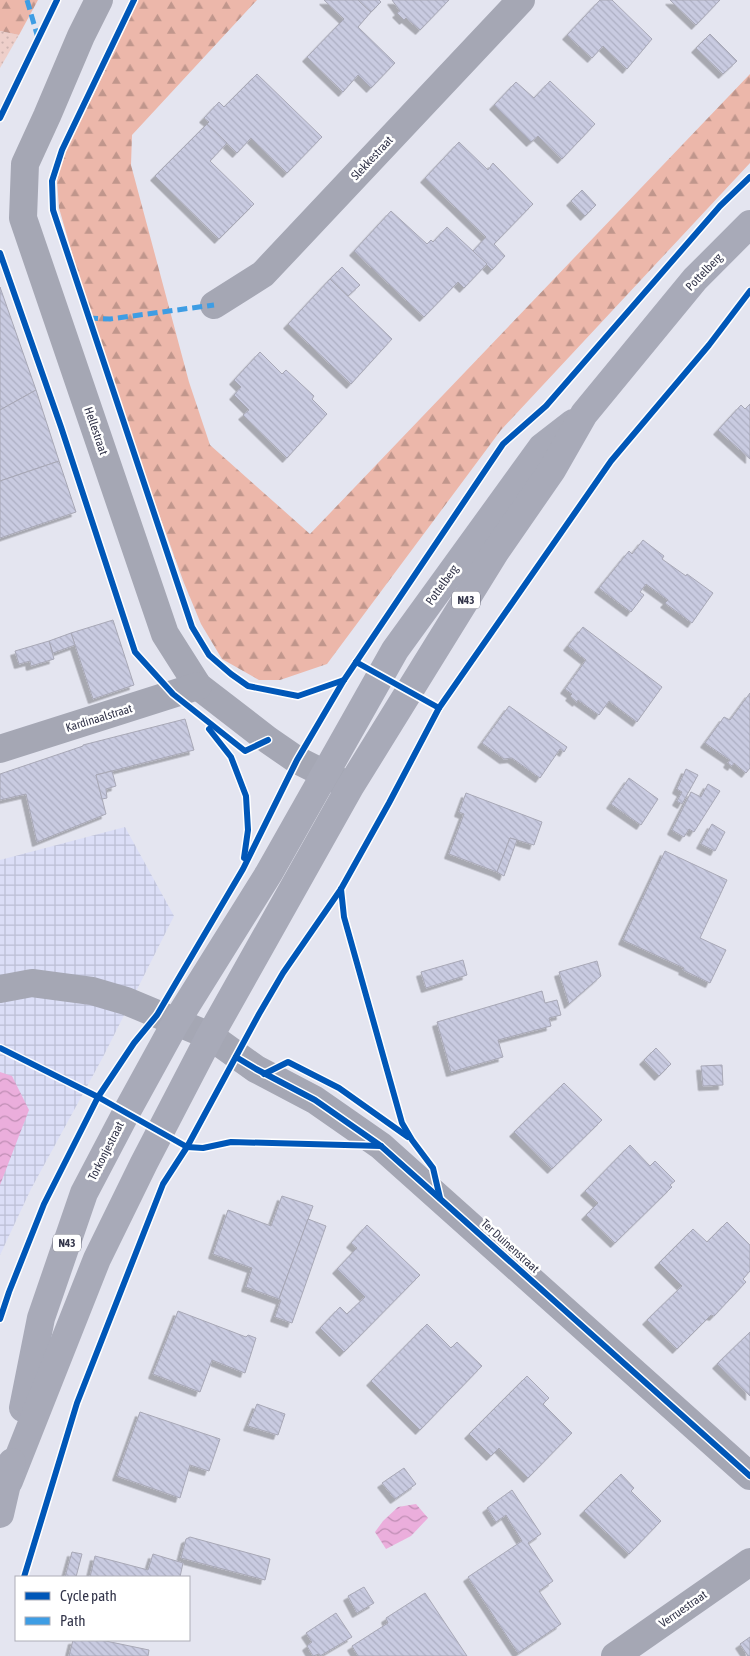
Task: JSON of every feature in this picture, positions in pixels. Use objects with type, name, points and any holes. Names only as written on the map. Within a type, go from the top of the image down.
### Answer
[{"type":"main road","name":"Pottelberg","points":[[350,787],[496,551],[552,470],[584,414],[695,279],[750,224]]},
{"type":"main road","name":"Pottelberg","points":[[324,774],[395,650],[542,447],[584,414]]},
{"type":"main road","name":"Torkonjestraat","points":[[0,1514],[9,1481],[41,1318],[84,1193],[176,1022],[269,873],[324,774]]},
{"type":"main road","name":"Torkonjestraat","points":[[9,1481],[97,1259],[158,1132],[350,787]]},
{"type":"street","name":"Hellestraat","points":[[99,0],[81,36],[25,164],[23,218],[165,634],[198,686],[268,740],[298,760],[350,787]]},
{"type":"street","name":"Slekkestraat","points":[[214,305],[263,274],[521,0]]},
{"type":"street","name":"Kardinaalstraat","points":[[0,749],[198,686]]},
{"type":"street","name":"Ter Duinenstraat","points":[[0,989],[32,983],[92,991],[126,1001],[210,1036],[256,1069],[315,1100],[381,1146],[750,1476]]},
{"type":"street","name":"Verruestraat","points":[[615,1656],[750,1562]]},
{"type":"shaded area","points":[[0,31],[19,35],[0,68]]},
{"type":"shaded area","points":[[125,827],[174,916],[103,1057],[31,1189],[0,1255],[0,860]]},
{"type":"green space","points":[[0,0],[38,0],[19,35],[0,31]]},
{"type":"green space","points":[[138,0],[257,0],[132,135],[131,165],[189,382],[210,445],[310,534],[750,74],[750,163],[501,430],[327,664],[280,680],[259,680],[222,659],[201,624],[184,583],[102,357],[59,208],[57,181],[64,152],[93,96]]},
{"type":"water","points":[[0,1072],[12,1076],[29,1110],[0,1185]]},
{"type":"water","points":[[416,1504],[428,1518],[411,1536],[386,1549],[375,1532],[383,1521],[398,1507]]},
{"type":"building","points":[[324,0],[358,0],[371,12],[358,27],[395,63],[371,88],[358,75],[343,92],[307,57],[344,19]]},
{"type":"building","points":[[358,0],[379,0],[381,2],[371,12]]},
{"type":"building","points":[[392,0],[449,0],[420,30],[397,13],[400,11]]},
{"type":"building","points":[[600,0],[612,0],[652,39],[627,69],[603,46],[592,58],[567,35]]},
{"type":"building","points":[[670,0],[720,0],[696,25]]},
{"type":"building","points":[[710,34],[737,61],[723,74],[696,48]]},
{"type":"building","points":[[257,74],[322,137],[287,173],[251,138],[237,153],[207,124],[209,122],[204,118],[219,102],[224,107]]},
{"type":"building","points":[[550,81],[595,124],[562,159],[538,136],[531,142],[494,105],[516,82],[534,98]]},
{"type":"building","points":[[207,124],[227,143],[210,161],[254,204],[219,239],[155,176]]},
{"type":"building","points":[[459,142],[488,170],[493,163],[533,204],[494,244],[505,256],[492,270],[473,251],[486,237],[425,178]]},
{"type":"building","points":[[582,190],[596,205],[585,216],[571,201]]},
{"type":"building","points":[[391,211],[427,244],[431,240],[433,242],[447,227],[487,264],[464,288],[458,282],[424,317],[354,251]]},
{"type":"building","points":[[342,267],[360,285],[348,296],[330,279]]},
{"type":"building","points":[[330,279],[392,339],[351,384],[288,324]]},
{"type":"building","points":[[0,287],[36,390],[0,410]]},
{"type":"building","points":[[260,352],[282,374],[286,370],[314,396],[312,399],[327,414],[287,458],[243,415],[249,410],[234,395],[241,387],[234,380]]},
{"type":"building","points":[[36,390],[59,461],[0,481],[0,410]]},
{"type":"building","points":[[750,404],[750,459],[718,430],[741,405],[745,409]]},
{"type":"building","points":[[59,461],[76,512],[0,538],[0,481]]},
{"type":"building","points":[[643,540],[664,556],[662,559],[713,593],[692,623],[665,603],[668,600],[646,584],[640,592],[644,595],[631,612],[599,588],[629,551],[632,554]]},
{"type":"building","points":[[113,620],[134,685],[93,699],[71,633]]},
{"type":"building","points":[[583,627],[662,687],[637,722],[609,701],[599,715],[578,700],[577,702],[570,696],[572,694],[565,689],[586,660],[568,646]]},
{"type":"building","points":[[71,633],[75,645],[53,653],[49,641]]},
{"type":"building","points":[[49,641],[54,659],[31,666],[30,661],[19,664],[15,651]]},
{"type":"building","points":[[750,693],[750,768],[746,773],[734,763],[732,766],[728,763],[730,760],[705,743],[724,717],[730,720]]},
{"type":"building","points":[[509,706],[567,747],[564,752],[560,749],[540,778],[512,758],[504,759],[482,743]]},
{"type":"building","points":[[185,719],[194,750],[96,775],[106,814],[37,842],[26,794],[0,800],[0,774],[83,745]]},
{"type":"building","points":[[686,769],[698,775],[682,804],[677,801],[682,792],[677,789]]},
{"type":"building","points":[[112,771],[116,786],[106,789],[107,798],[102,799],[96,775]]},
{"type":"building","points":[[629,778],[658,799],[641,825],[611,804]]},
{"type":"building","points":[[708,784],[720,791],[694,832],[689,829],[684,837],[672,830],[691,792],[701,797]]},
{"type":"building","points":[[466,793],[542,822],[534,845],[510,838],[497,872],[449,854],[464,814],[459,812]]},
{"type":"building","points":[[712,824],[725,832],[715,851],[701,844]]},
{"type":"building","points":[[510,838],[517,840],[504,876],[497,872]]},
{"type":"building","points":[[665,851],[727,880],[700,938],[726,950],[710,983],[683,970],[684,968],[623,940]]},
{"type":"building","points":[[463,960],[467,975],[426,988],[421,972]]},
{"type":"building","points":[[597,961],[601,976],[569,1004],[559,972]]},
{"type":"building","points":[[542,991],[545,1003],[557,1000],[561,1015],[549,1018],[551,1026],[498,1040],[503,1057],[451,1072],[437,1022]]},
{"type":"building","points":[[656,1048],[671,1064],[659,1076],[644,1060]]},
{"type":"building","points":[[722,1065],[723,1085],[703,1086],[701,1066]]},
{"type":"building","points":[[564,1083],[602,1120],[552,1169],[514,1132]]},
{"type":"building","points":[[630,1145],[650,1166],[655,1161],[675,1181],[670,1185],[672,1187],[615,1243],[586,1215],[598,1203],[585,1191]]},
{"type":"building","points":[[282,1196],[313,1206],[279,1299],[246,1287],[252,1268],[213,1254],[228,1210],[271,1226]]},
{"type":"building","points":[[308,1219],[326,1226],[292,1323],[275,1317],[281,1300],[279,1299]]},
{"type":"building","points":[[727,1222],[750,1245],[750,1271],[743,1279],[746,1282],[714,1316],[711,1315],[677,1349],[647,1320],[682,1286],[659,1263],[693,1229],[707,1242]]},
{"type":"building","points":[[367,1225],[420,1275],[344,1352],[320,1328],[340,1307],[347,1314],[365,1297],[337,1269],[357,1248],[351,1243]]},
{"type":"building","points":[[178,1311],[246,1337],[248,1335],[256,1338],[245,1373],[212,1360],[200,1392],[153,1374]]},
{"type":"building","points":[[427,1324],[451,1348],[457,1342],[482,1366],[420,1430],[371,1381]]},
{"type":"building","points":[[750,1332],[750,1396],[717,1364]]},
{"type":"building","points":[[527,1376],[549,1398],[543,1404],[572,1433],[528,1478],[499,1448],[491,1456],[469,1434]]},
{"type":"building","points":[[257,1404],[285,1414],[278,1435],[248,1426]]},
{"type":"building","points":[[140,1412],[220,1439],[209,1471],[190,1465],[180,1498],[117,1476]]},
{"type":"building","points":[[404,1468],[416,1484],[395,1499],[382,1483]]},
{"type":"building","points":[[621,1474],[634,1488],[631,1491],[661,1521],[629,1554],[584,1511]]},
{"type":"building","points":[[512,1490],[541,1534],[528,1543],[553,1581],[539,1591],[561,1624],[518,1653],[468,1577],[522,1541],[506,1515],[496,1522],[487,1508]]},
{"type":"building","points":[[190,1537],[270,1559],[265,1580],[181,1558],[186,1539]]},
{"type":"building","points":[[72,1552],[82,1554],[76,1576],[65,1576]]},
{"type":"building","points":[[153,1554],[183,1563],[180,1576],[90,1576],[95,1556],[148,1570]]},
{"type":"building","points":[[364,1587],[374,1603],[357,1613],[348,1596]]},
{"type":"building","points":[[425,1593],[467,1656],[358,1656],[352,1646],[388,1623],[386,1618]]},
{"type":"building","points":[[336,1613],[352,1637],[320,1656],[319,1654],[313,1656],[307,1646],[312,1642],[306,1633]]},
{"type":"building","points":[[750,1637],[750,1656],[748,1656],[740,1644]]},
{"type":"building","points":[[73,1641],[106,1641],[149,1650],[148,1656],[69,1656]]},
{"type":"marked path","points":[[27,0],[38,38]]},
{"type":"marked path","points":[[88,318],[110,319],[214,305]]},
{"type":"cycle path","points":[[0,118],[57,0]]},
{"type":"cycle path","points":[[134,0],[62,150],[52,181],[53,210],[192,627],[209,655],[248,686],[298,696],[344,680]]},
{"type":"cycle path","points":[[0,1319],[44,1204],[98,1097],[134,1043],[157,1015],[243,869],[297,760],[344,680],[503,444],[546,406],[720,206],[750,177]]},
{"type":"cycle path","points":[[0,253],[61,427],[135,652],[173,694],[245,751],[268,740]]},
{"type":"cycle path","points":[[24,1576],[77,1403],[163,1184],[187,1147],[259,1014],[283,973],[341,889],[439,708],[611,461],[709,345],[750,291]]},
{"type":"cycle path","points":[[356,662],[439,708]]},
{"type":"cycle path","points":[[209,729],[231,757],[246,796],[248,830],[244,858]]},
{"type":"cycle path","points":[[341,889],[344,917],[402,1123],[433,1168],[440,1198]]},
{"type":"cycle path","points":[[0,1048],[98,1097],[187,1147],[203,1148],[231,1142],[381,1146]]},
{"type":"cycle path","points":[[236,1057],[315,1100],[381,1146],[750,1476]]},
{"type":"cycle path","points":[[264,1074],[288,1062],[339,1088],[408,1137]]}]
